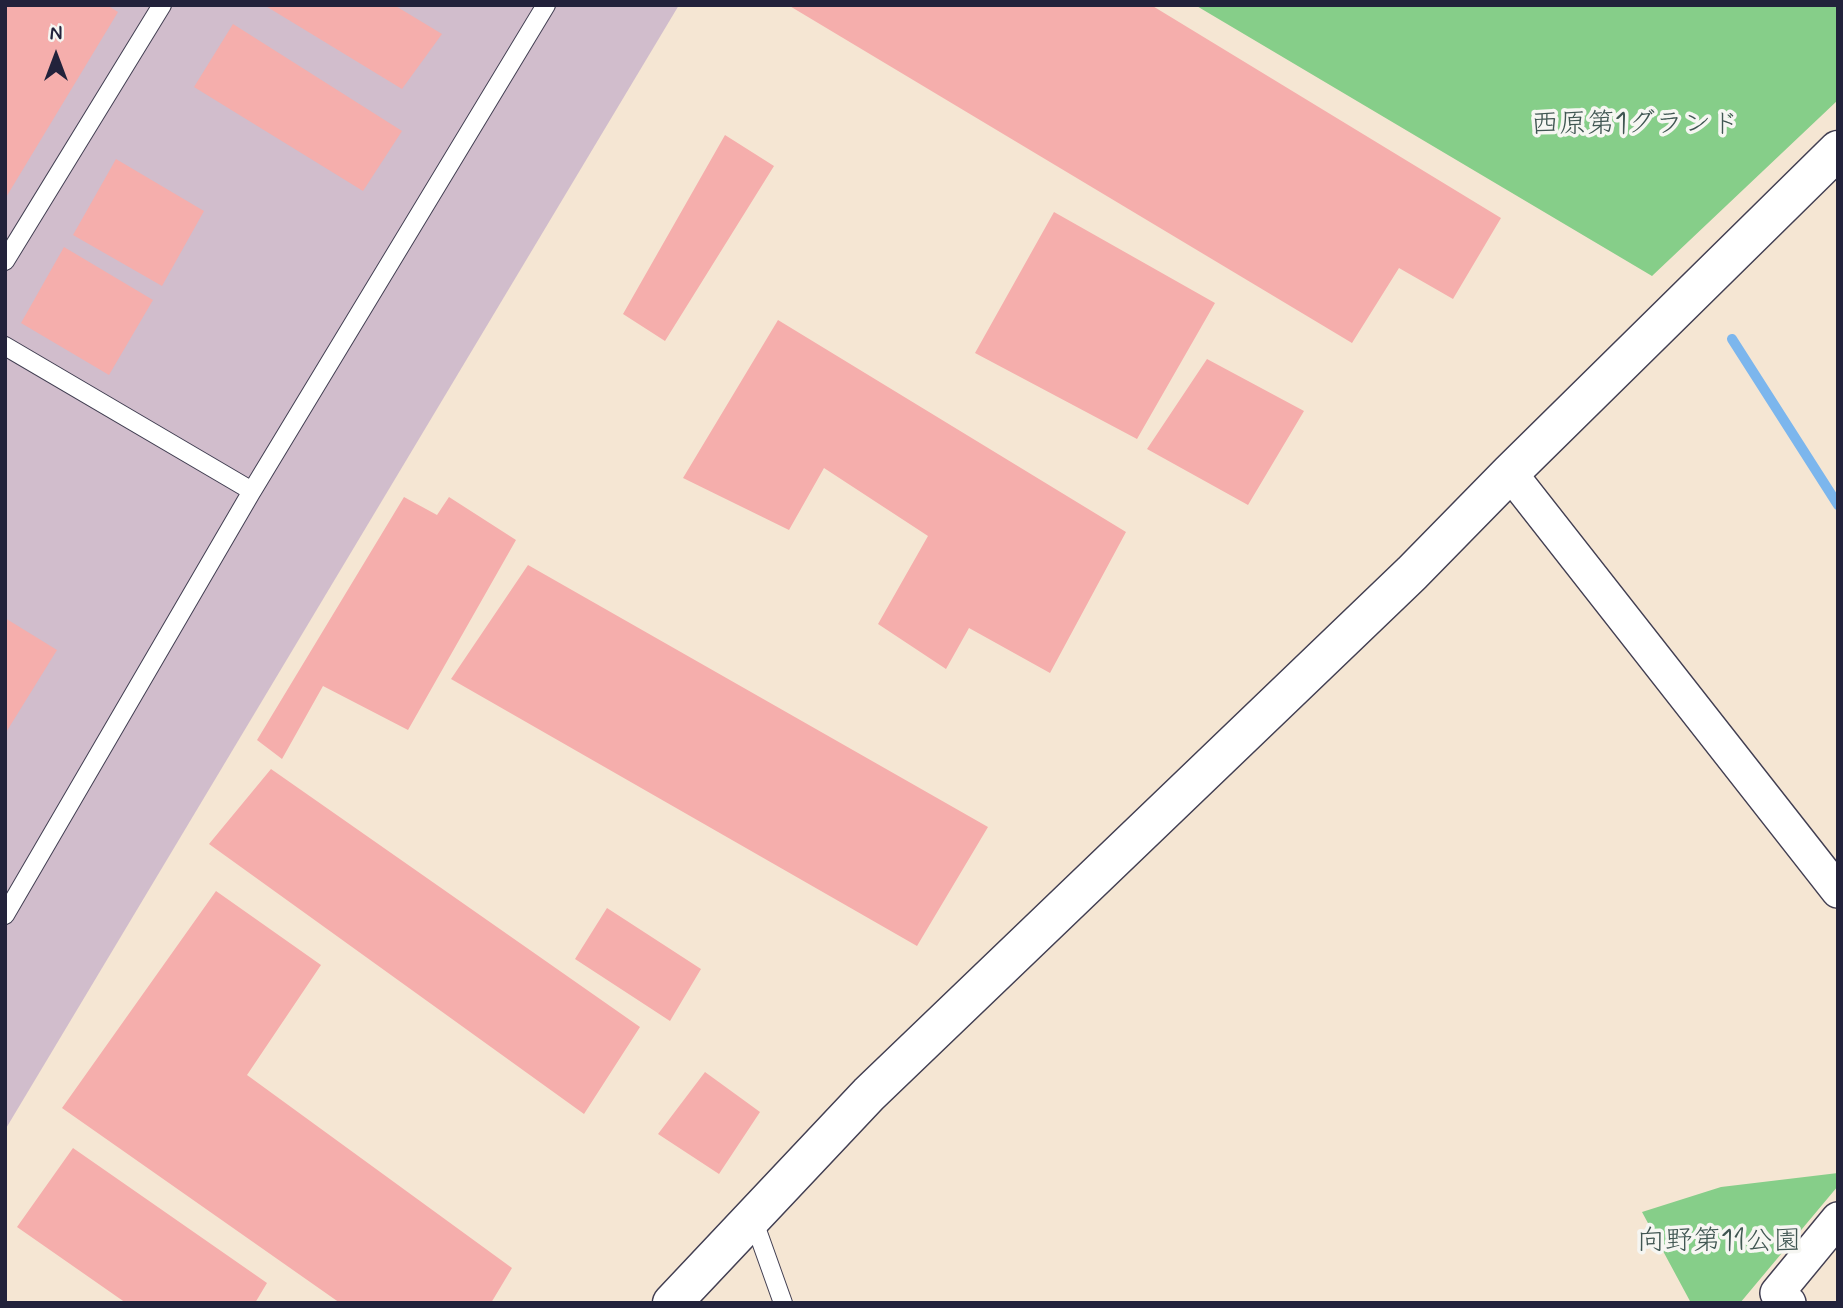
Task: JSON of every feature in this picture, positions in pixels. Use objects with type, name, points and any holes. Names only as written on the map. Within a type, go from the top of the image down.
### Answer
[{"type":"street","points":[[671,1303],[869,1094],[1412,573],[1838,150]]},
{"type":"street","points":[[1510,473],[1838,891]]},
{"type":"street","points":[[1789,1303],[1777,1293],[1838,1219]]},
{"type":"lane","points":[[5,261],[162,5]]},
{"type":"lane","points":[[5,915],[252,491],[546,5]]},
{"type":"lane","points":[[5,346],[252,491]]},
{"type":"lane","points":[[752,1216],[783,1303]]},
{"type":"shaded area","points":[[5,5],[679,5],[5,1130]]},
{"type":"green space","name":"西原第1グランド","points":[[1195,5],[1838,5],[1838,100],[1652,276]]},
{"type":"green space","name":"向野第11公園","points":[[1838,1173],[1838,1186],[1740,1303],[1691,1303],[1642,1212],[1721,1187]]},
{"type":"building","points":[[5,5],[107,5],[118,12],[5,199]]},
{"type":"building","points":[[264,5],[394,5],[442,34],[402,89]]},
{"type":"building","points":[[788,5],[1151,5],[1501,218],[1453,299],[1399,268],[1352,343]]},
{"type":"building","points":[[233,24],[402,131],[363,191],[194,87]]},
{"type":"building","points":[[725,135],[774,166],[665,341],[623,314]]},
{"type":"building","points":[[116,159],[204,211],[162,286],[73,235]]},
{"type":"building","points":[[1054,212],[1215,303],[1137,439],[975,353]]},
{"type":"building","points":[[64,247],[153,300],[109,375],[21,323]]},
{"type":"building","points":[[778,320],[1126,532],[1050,673],[969,628],[946,669],[878,624],[928,536],[824,468],[789,530],[683,478]]},
{"type":"building","points":[[1207,359],[1304,411],[1248,505],[1147,449]]},
{"type":"building","points":[[404,497],[437,515],[449,497],[516,540],[408,730],[323,686],[282,759],[257,740]]},
{"type":"building","points":[[528,565],[988,827],[917,946],[451,679]]},
{"type":"building","points":[[5,618],[57,650],[5,734]]},
{"type":"building","points":[[271,769],[640,1027],[584,1114],[209,844]]},
{"type":"building","points":[[216,891],[321,965],[247,1075],[512,1268],[491,1303],[340,1303],[62,1108]]},
{"type":"building","points":[[607,908],[701,969],[670,1021],[575,959]]},
{"type":"building","points":[[705,1072],[760,1112],[719,1174],[658,1134]]},
{"type":"building","points":[[73,1148],[267,1283],[255,1303],[126,1303],[17,1227]]},
{"type":"waterway","points":[[1732,339],[1838,505]]}]
